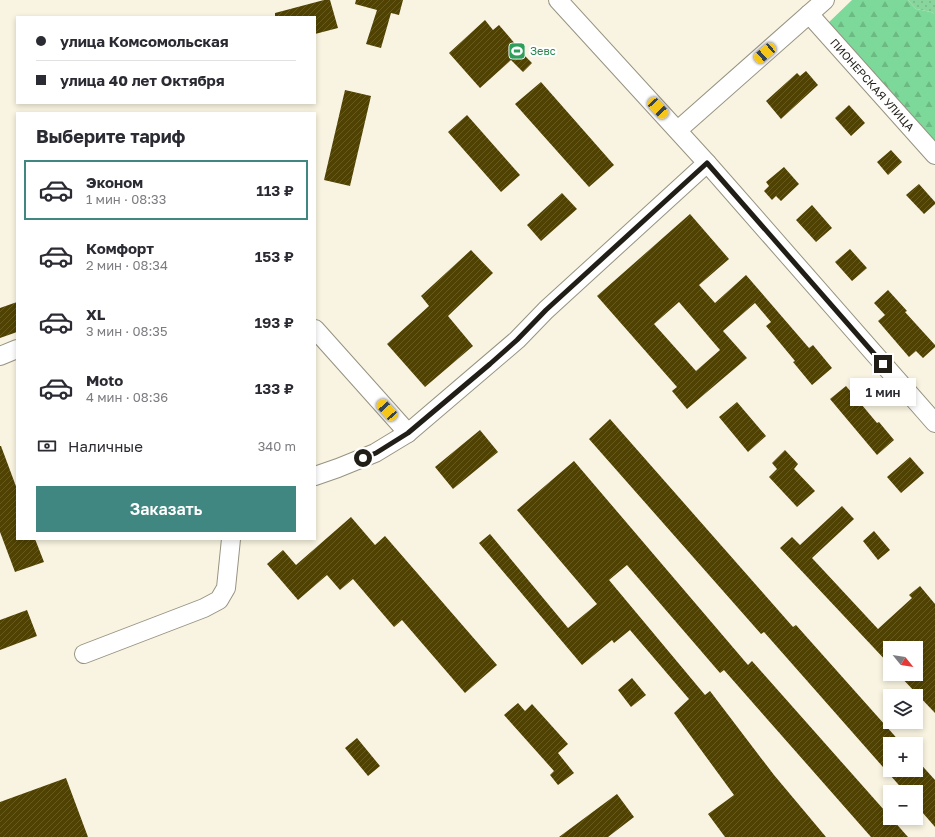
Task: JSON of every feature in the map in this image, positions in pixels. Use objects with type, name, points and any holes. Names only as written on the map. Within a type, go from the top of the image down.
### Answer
[{"type":"street","points":[[558,0],[678,130],[935,423]]},
{"type":"street","points":[[678,130],[825,0]]},
{"type":"street","name":"ПИОНЕРСКАЯ УЛИЦА","points":[[809,14],[935,155]]},
{"type":"street","points":[[316,476],[376,453],[408,433],[517,340],[546,310],[707,163]]},
{"type":"street","points":[[316,330],[408,433]]},
{"type":"street","points":[[0,356],[16,349]]},
{"type":"street","points":[[84,654],[204,608],[219,600],[226,588],[231,540]]},
{"type":"green space","points":[[852,0],[908,0],[916,9],[935,14],[935,148],[825,26]]},
{"type":"green space","points":[[908,0],[935,0],[935,14],[916,9]]},
{"type":"building","points":[[324,0],[330,0],[338,28],[316,34],[316,16],[275,16],[275,13]]},
{"type":"building","points":[[356,0],[403,0],[399,15],[391,13],[381,48],[366,44],[377,10],[355,4]]},
{"type":"building","points":[[485,20],[493,30],[499,25],[517,46],[516,47],[532,63],[523,72],[511,60],[480,88],[449,53]]},
{"type":"building","points":[[806,71],[818,85],[781,119],[766,101],[797,73],[800,76]]},
{"type":"building","points":[[541,82],[614,165],[589,187],[515,104]]},
{"type":"building","points":[[345,90],[371,96],[350,186],[324,180]]},
{"type":"building","points":[[849,105],[865,123],[851,136],[835,118]]},
{"type":"building","points":[[467,115],[520,175],[501,192],[448,132]]},
{"type":"building","points":[[891,150],[902,162],[888,175],[877,162]]},
{"type":"building","points":[[784,167],[799,184],[781,201],[776,196],[772,200],[764,191],[769,186],[766,182]]},
{"type":"building","points":[[919,184],[935,202],[935,204],[924,214],[906,195]]},
{"type":"building","points":[[562,193],[577,209],[541,241],[527,225]]},
{"type":"building","points":[[812,205],[832,228],[816,242],[796,220]]},
{"type":"building","points":[[690,214],[729,259],[699,285],[715,303],[746,275],[809,348],[813,345],[832,368],[812,385],[793,362],[795,361],[766,326],[771,322],[755,303],[723,331],[747,358],[687,409],[672,391],[677,387],[597,296]],"holes":[[[679,302],[720,350],[696,371],[654,324]]]},
{"type":"building","points":[[850,249],[867,268],[852,281],[835,262]]},
{"type":"building","points":[[471,250],[493,273],[448,316],[473,346],[425,387],[387,344],[429,306],[421,296]]},
{"type":"building","points":[[888,290],[907,311],[905,312],[935,345],[935,347],[923,358],[916,351],[909,357],[878,321],[885,315],[874,303]]},
{"type":"building","points":[[16,302],[16,332],[0,338],[0,308]]},
{"type":"building","points":[[846,386],[877,423],[879,422],[894,440],[877,455],[830,399]]},
{"type":"building","points":[[737,402],[766,436],[748,452],[719,417]]},
{"type":"building","points":[[610,419],[793,627],[796,625],[883,723],[883,729],[889,729],[896,737],[883,737],[883,767],[764,632],[761,634],[589,439]]},
{"type":"building","points":[[480,430],[498,452],[453,489],[435,467]]},
{"type":"building","points":[[1,446],[16,486],[16,540],[35,540],[44,562],[15,572],[0,532]]},
{"type":"building","points":[[785,450],[798,464],[794,469],[815,491],[797,507],[769,477],[777,469],[772,463]]},
{"type":"building","points":[[910,457],[924,473],[901,493],[887,477]]},
{"type":"building","points":[[574,461],[748,665],[752,661],[883,809],[883,825],[897,825],[908,837],[871,837],[724,670],[720,673],[627,565],[609,580],[705,695],[710,691],[774,775],[826,837],[725,837],[708,814],[734,795],[674,713],[689,699],[630,630],[614,643],[612,640],[582,665],[479,543],[490,534],[568,628],[597,604],[517,510]]},
{"type":"building","points":[[842,506],[854,519],[812,558],[878,629],[912,598],[909,595],[920,586],[935,604],[935,713],[923,700],[923,689],[912,689],[905,681],[923,681],[923,641],[883,641],[883,658],[780,548],[792,537],[800,545]]},
{"type":"building","points":[[351,517],[375,545],[385,536],[497,665],[465,693],[402,620],[394,627],[353,579],[340,590],[327,575],[298,600],[267,564],[283,550],[296,565]]},
{"type":"building","points":[[874,531],[890,550],[878,560],[863,541]]},
{"type":"building","points":[[27,610],[37,636],[0,650],[0,620]]},
{"type":"building","points":[[632,678],[646,695],[631,707],[618,690]]},
{"type":"building","points":[[518,703],[525,711],[532,704],[568,744],[558,753],[574,773],[558,785],[550,775],[554,771],[504,715]]},
{"type":"building","points":[[357,738],[380,766],[368,776],[345,748]]},
{"type":"building","points":[[923,767],[935,780],[935,827],[923,813],[923,785],[899,785],[892,777],[923,777]]},
{"type":"building","points":[[66,778],[88,837],[0,837],[0,802]]},
{"type":"building","points":[[617,794],[634,817],[608,837],[559,837]]},
{"type":"place","name":"Зевс","points":[[517,51]]},
{"type":"route","points":[[363,458],[376,453],[408,433],[490,364],[517,340],[546,310],[707,163],[883,364]]}]
